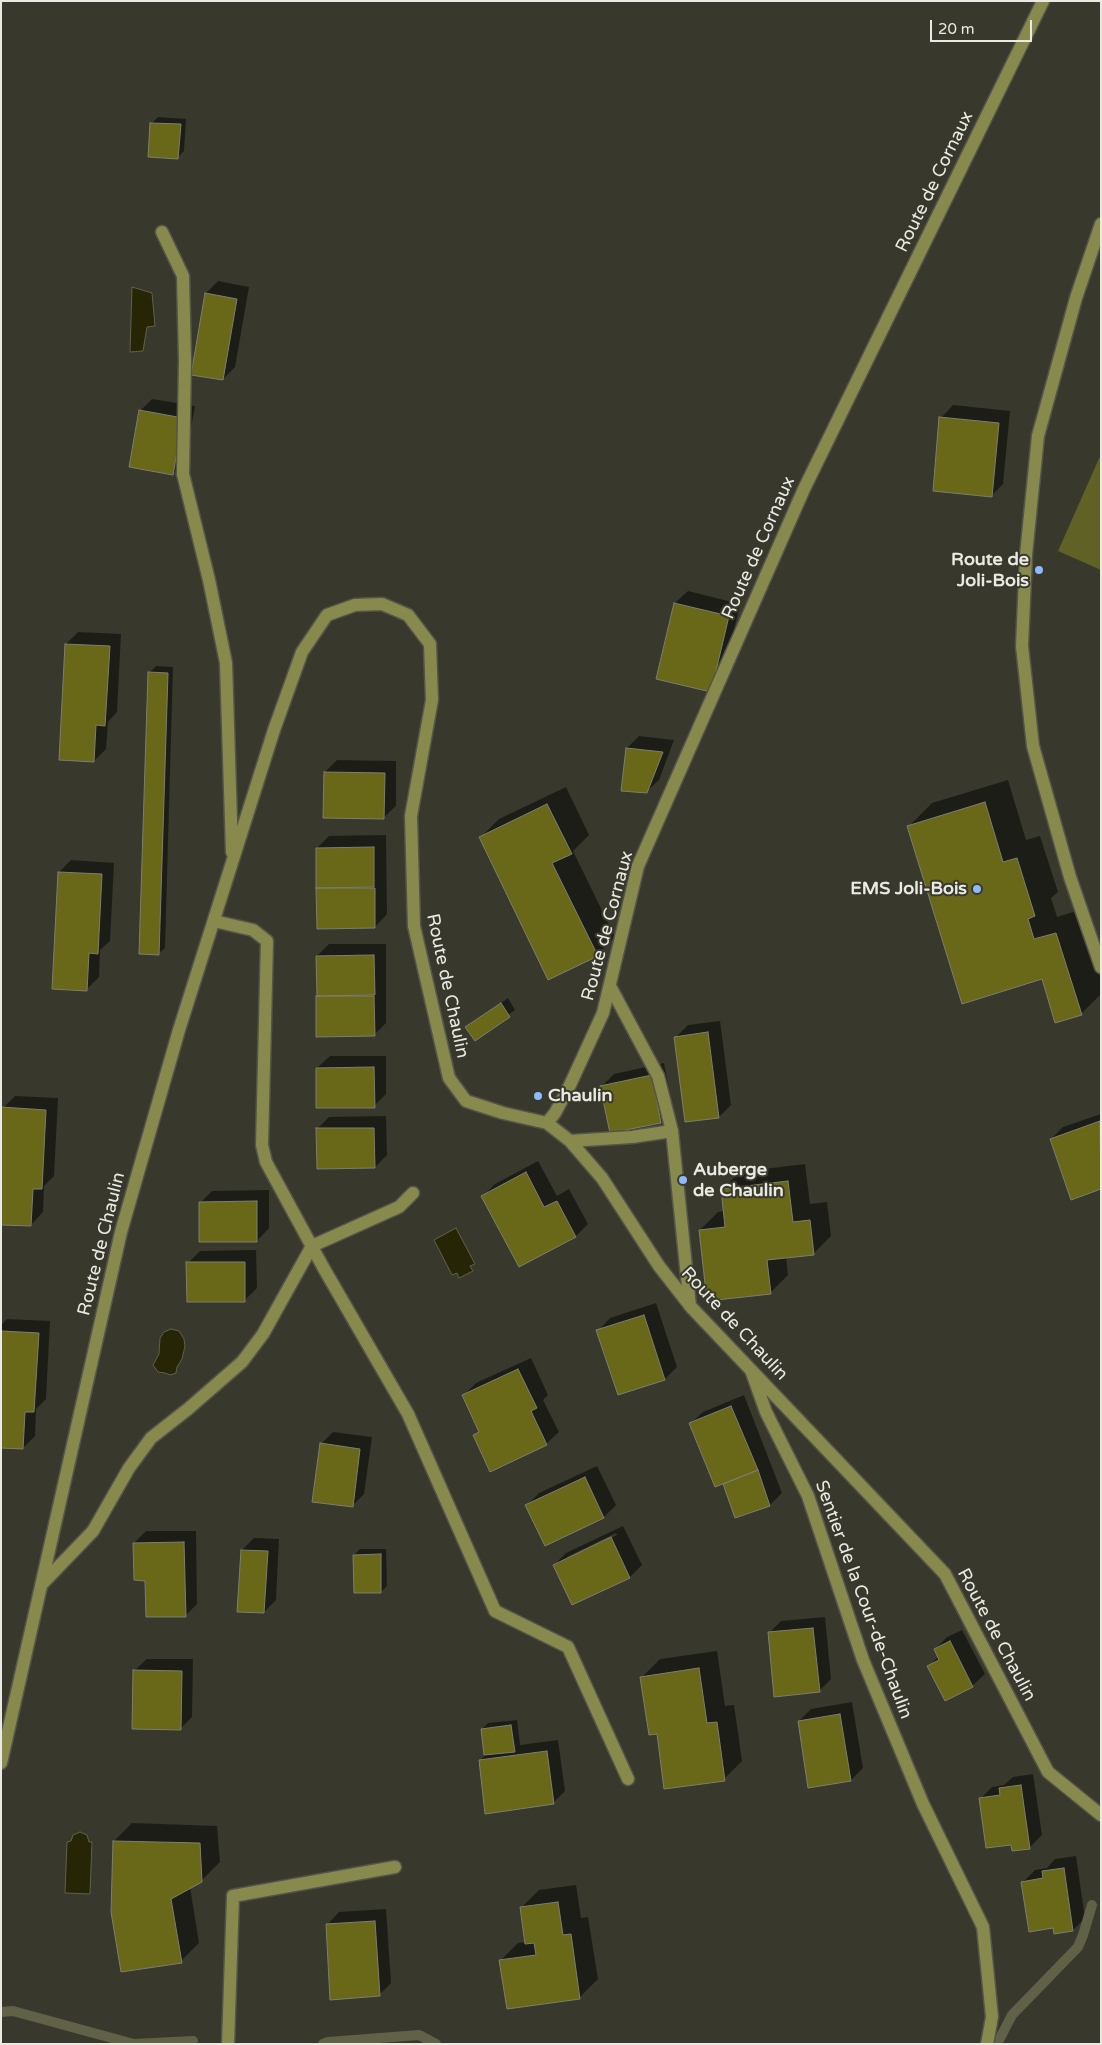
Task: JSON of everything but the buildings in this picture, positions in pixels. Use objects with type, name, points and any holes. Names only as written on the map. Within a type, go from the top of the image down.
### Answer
[{"type":"street","name":"Route de Cornaux","points":[[547,1123],[555,1113],[570,1085],[603,1012],[638,866],[788,525],[1043,1]]},
{"type":"street","points":[[1101,224],[1076,298],[1038,436],[1026,554],[1022,646],[1033,746],[1070,877],[1101,967]]},
{"type":"street","points":[[162,232],[183,276],[185,361],[183,474],[209,580],[226,663],[233,862]]},
{"type":"street","name":"Route de Chaulin","points":[[1,1763],[121,1232],[180,1030],[274,730],[302,652],[327,615],[355,604],[382,604],[408,615],[430,644],[432,700],[411,816],[414,926],[449,1078],[466,1101],[504,1113],[547,1123],[570,1141],[602,1178],[659,1266],[691,1307],[945,1574],[1048,1772],[1101,1815]]},
{"type":"street","points":[[214,921],[253,930],[267,941],[262,1146],[266,1162],[408,1414],[495,1611],[568,1647],[628,1779]]},
{"type":"street","points":[[610,986],[658,1076],[672,1131],[691,1307]]},
{"type":"street","points":[[570,1141],[632,1138],[672,1131]]},
{"type":"street","points":[[42,1584],[92,1531],[129,1468],[151,1438],[242,1362],[264,1334],[312,1246],[399,1207],[413,1193]]},
{"type":"street","name":"Sentier de la Cour-de-Chaulin","points":[[750,1368],[766,1412],[808,1496],[863,1660],[915,1786],[982,1927],[992,2017],[987,2044]]},
{"type":"street","points":[[228,2044],[233,1896],[395,1868]]},
{"type":"shaded area","points":[[132,287],[152,293],[155,326],[147,327],[143,351],[130,352]]},
{"type":"shaded area","points":[[1101,454],[1101,570],[1058,551]]},
{"type":"shaded area","points":[[456,1228],[475,1264],[470,1266],[473,1271],[459,1278],[457,1273],[452,1275],[434,1240]]},
{"type":"shaded area","points":[[171,1329],[179,1331],[184,1339],[185,1346],[176,1373],[170,1375],[158,1372],[153,1365],[159,1354],[160,1338],[164,1332]]},
{"type":"shaded area","points":[[80,1832],[87,1835],[89,1842],[92,1842],[90,1894],[65,1893],[67,1842],[71,1841],[73,1835]]},
{"type":"waterway","points":[[997,2044],[1012,2015],[1078,1947],[1092,1905]]},
{"type":"waterway","points":[[1,2012],[13,2011],[134,2044],[193,2041]]},
{"type":"waterway","points":[[323,2044],[328,2042],[419,2035],[436,2044]]},
{"type":"place","name":"Route de Joli-Bois","points":[[1039,570]]},
{"type":"place","name":"EMS Joli-Bois","points":[[977,889]]},
{"type":"place","name":"Chaulin","points":[[538,1096]]},
{"type":"place","name":"Auberge de Chaulin","points":[[683,1180]]}]
